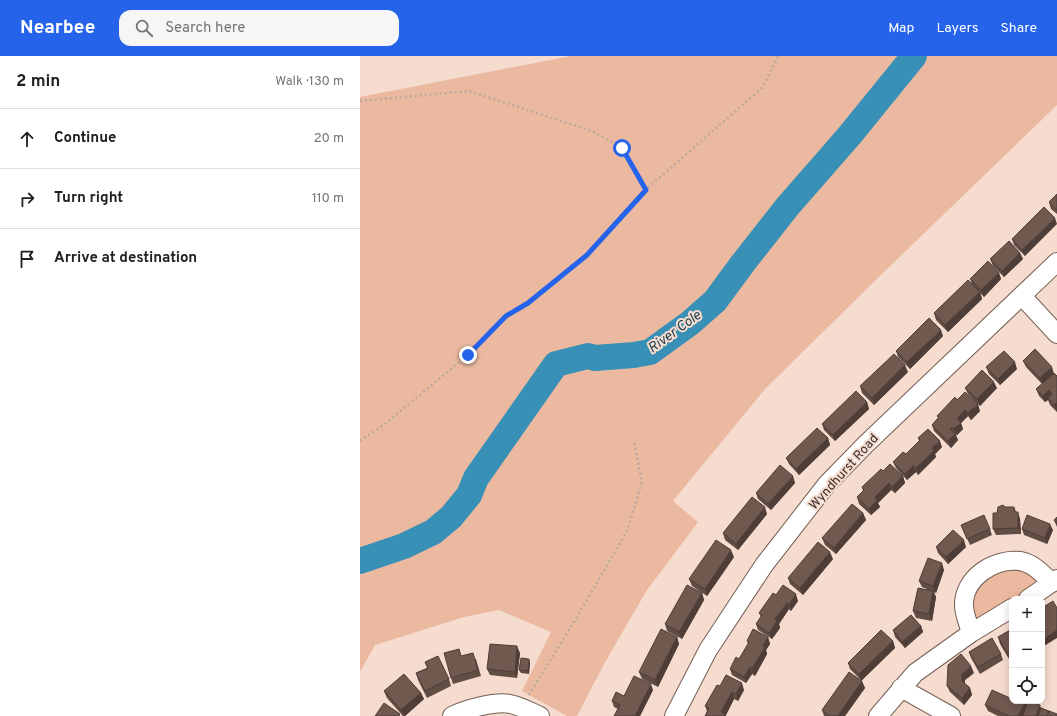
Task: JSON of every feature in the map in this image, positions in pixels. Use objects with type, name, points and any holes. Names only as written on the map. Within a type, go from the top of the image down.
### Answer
[{"type":"street","name":"Wyndhurst Road","points":[[674,716],[712,643],[764,565],[828,484],[866,444],[1057,262]]},
{"type":"street","points":[[1022,296],[1057,334]]},
{"type":"street","points":[[971,633],[964,606],[966,591],[973,580],[986,569],[1001,562],[1020,561],[1035,567],[1055,581],[1032,596]]},
{"type":"street","points":[[878,716],[915,673],[971,633],[1009,610]]},
{"type":"street","points":[[901,688],[951,716]]},
{"type":"street","points":[[452,716],[463,710],[494,704],[509,703],[522,707],[540,716]]},
{"type":"path","points":[[360,442],[385,424],[468,355],[506,316],[528,303],[587,255],[646,190],[763,87],[778,56]]},
{"type":"path","points":[[360,101],[469,91],[592,131],[622,148],[646,190]]},
{"type":"path","points":[[522,707],[627,531],[642,482],[634,442]]},
{"type":"shaded area","points":[[571,56],[1057,56],[1057,105],[765,389],[673,501],[698,522],[647,590],[604,664],[577,716],[567,716],[522,691],[551,632],[499,610],[464,617],[375,645],[360,672],[360,97]]},
{"type":"shaded area","points":[[1002,566],[1028,571],[1042,584],[1024,596],[1009,596],[1009,605],[977,624],[971,603],[973,591]]},
{"type":"building","points":[[1057,194],[1057,210],[1049,202]]},
{"type":"building","points":[[1044,207],[1055,218],[1022,250],[1012,239]]},
{"type":"building","points":[[1009,241],[1020,253],[1002,271],[990,259]]},
{"type":"building","points":[[988,261],[999,273],[981,290],[970,279]]},
{"type":"building","points":[[968,280],[980,292],[945,325],[934,313]]},
{"type":"building","points":[[929,318],[941,330],[907,362],[896,351]]},
{"type":"building","points":[[1035,349],[1052,367],[1040,378],[1023,361]]},
{"type":"building","points":[[1004,351],[1015,362],[998,379],[986,367]]},
{"type":"building","points":[[894,354],[905,365],[872,398],[860,386]]},
{"type":"building","points":[[982,370],[994,382],[977,399],[965,388]]},
{"type":"building","points":[[1054,373],[1057,376],[1057,403],[1054,405],[1048,398],[1052,394],[1049,390],[1043,396],[1036,389]]},
{"type":"building","points":[[856,391],[867,402],[833,435],[822,424]]},
{"type":"building","points":[[965,392],[978,404],[968,413],[965,410],[957,419],[961,423],[954,429],[952,427],[950,429],[955,434],[948,441],[932,425],[939,417],[937,416],[955,397],[957,400]]},
{"type":"building","points":[[817,428],[828,438],[796,469],[786,458]]},
{"type":"building","points":[[928,429],[940,441],[932,448],[934,451],[916,468],[913,466],[905,474],[893,462],[903,452],[906,454],[920,440],[918,438]]},
{"type":"building","points":[[890,464],[903,476],[892,487],[889,483],[875,497],[877,500],[869,509],[857,497],[864,490],[862,487],[881,469],[883,471]]},
{"type":"building","points":[[780,465],[793,476],[768,504],[756,493]]},
{"type":"building","points":[[752,497],[765,507],[736,544],[723,533]]},
{"type":"building","points":[[852,504],[863,513],[834,548],[822,538]]},
{"type":"building","points":[[1003,505],[1005,507],[1014,507],[1015,512],[1018,512],[1018,528],[993,529],[993,513],[997,513],[998,507]]},
{"type":"building","points":[[984,515],[990,529],[967,539],[961,525]]},
{"type":"building","points":[[1027,515],[1050,524],[1045,538],[1022,529]]},
{"type":"building","points":[[1057,517],[1057,524],[1054,520]]},
{"type":"building","points":[[953,530],[964,540],[946,557],[936,547]]},
{"type":"building","points":[[716,540],[731,550],[705,589],[689,579]]},
{"type":"building","points":[[818,542],[830,552],[800,588],[788,578]]},
{"type":"building","points":[[928,558],[942,563],[933,586],[919,581]]},
{"type":"building","points":[[687,585],[702,593],[679,632],[665,624]]},
{"type":"building","points":[[783,585],[796,594],[789,605],[787,603],[775,619],[777,621],[769,633],[756,624],[762,615],[759,613],[773,593],[776,595]]},
{"type":"building","points":[[918,588],[933,591],[929,614],[913,611]]},
{"type":"building","points":[[1053,601],[1057,608],[1057,630],[1045,638],[1045,632],[1045,606]]},
{"type":"building","points":[[911,615],[921,626],[902,642],[893,630]]},
{"type":"building","points":[[661,629],[677,637],[655,680],[639,672]]},
{"type":"building","points":[[753,629],[768,637],[763,646],[765,647],[752,669],[750,667],[744,677],[730,669],[736,657],[739,659],[749,642],[747,641]]},
{"type":"building","points":[[881,630],[893,641],[859,674],[848,663]]},
{"type":"building","points":[[1009,631],[1009,656],[998,637]]},
{"type":"building","points":[[992,638],[1001,654],[978,667],[969,652]]},
{"type":"building","points":[[490,644],[517,646],[515,672],[487,669]]},
{"type":"building","points":[[459,649],[461,656],[473,653],[478,670],[451,678],[444,653]]},
{"type":"building","points":[[961,654],[971,666],[962,674],[962,681],[970,688],[962,698],[947,686],[948,665]]},
{"type":"building","points":[[438,656],[449,679],[425,691],[416,673],[428,668],[425,662]]},
{"type":"building","points":[[521,658],[529,659],[528,671],[519,670]]},
{"type":"building","points":[[849,672],[862,681],[838,716],[829,716],[822,710]]},
{"type":"building","points":[[404,674],[421,693],[401,710],[384,691]]},
{"type":"building","points":[[726,675],[742,683],[736,694],[732,692],[721,712],[725,714],[724,716],[705,716],[709,708],[705,706],[717,685],[720,686]]},
{"type":"building","points":[[634,676],[651,684],[635,716],[614,716],[620,705],[612,701],[616,692],[624,696]]},
{"type":"building","points":[[992,690],[1009,698],[1009,704],[1024,704],[1018,716],[1009,716],[985,705]]},
{"type":"building","points":[[384,703],[400,714],[399,716],[375,716]]},
{"type":"building","points":[[1027,704],[1040,705],[1036,716],[1023,716]]},
{"type":"building","points":[[1041,708],[1049,711],[1047,716],[1038,716]]},
{"type":"building","points":[[1049,711],[1057,714],[1057,716],[1047,716]]},
{"type":"waterway","name":"River Cole","points":[[360,561],[404,546],[433,532],[451,517],[469,495],[476,478],[556,364],[588,356],[595,358],[634,355],[650,352],[690,323],[715,301],[787,207],[849,136],[914,56]]},
{"type":"route","points":[[468,355],[506,316],[528,303],[587,255],[646,190],[622,148]]}]
